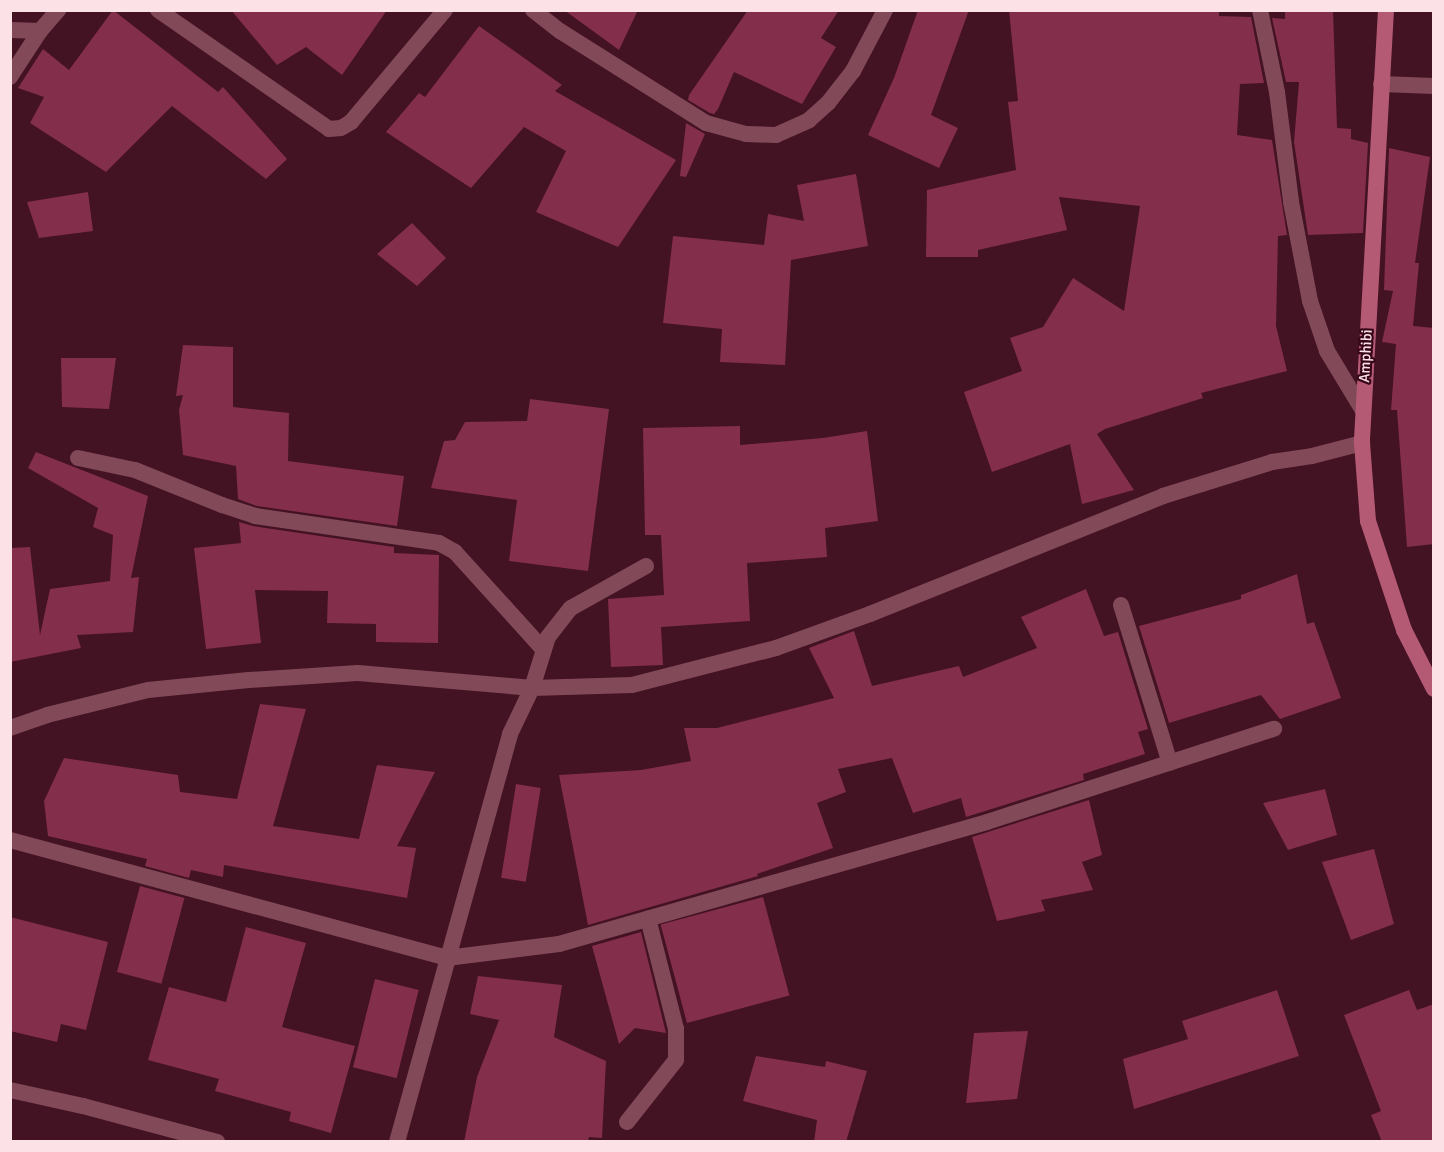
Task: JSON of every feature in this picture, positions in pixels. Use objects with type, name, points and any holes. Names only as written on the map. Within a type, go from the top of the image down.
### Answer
[{"type":"main road","name":"Amphibi","points":[[1386,10],[1362,410],[1362,443],[1368,521],[1404,630],[1434,689]]},
{"type":"street","points":[[10,77],[40,31],[58,10]]},
{"type":"street","points":[[158,10],[329,129],[342,128],[351,122],[445,10]]},
{"type":"street","points":[[533,10],[560,31],[706,123],[746,134],[776,135],[809,120],[828,103],[853,70],[885,10]]},
{"type":"street","points":[[1260,10],[1277,92],[1291,202],[1310,301],[1327,351],[1362,410]]},
{"type":"street","points":[[10,30],[40,31]]},
{"type":"street","points":[[1381,84],[1434,86]]},
{"type":"street","points":[[10,728],[47,715],[148,690],[249,680],[358,673],[532,688],[632,685],[776,648],[870,614],[1163,496],[1272,462],[1312,456],[1362,443]]},
{"type":"street","points":[[78,458],[135,470],[255,516],[439,543],[455,552],[544,650]]},
{"type":"street","points":[[397,1142],[510,734],[532,688],[548,637],[571,608],[646,566]]},
{"type":"street","points":[[1121,605],[1170,763]]},
{"type":"street","points":[[10,840],[447,958],[559,944],[987,822],[1274,729]]},
{"type":"street","points":[[627,1122],[676,1060],[676,1029],[648,918]]},
{"type":"street","points":[[10,1090],[83,1106],[217,1142]]},
{"type":"building","points":[[113,10],[218,92],[223,87],[287,159],[266,179],[172,106],[106,172],[30,123],[44,97],[18,88],[43,49],[69,70]]},
{"type":"building","points":[[231,10],[387,10],[342,75],[306,47],[277,65]]},
{"type":"building","points":[[564,10],[638,10],[619,50]]},
{"type":"building","points":[[748,10],[839,10],[821,38],[836,47],[802,104],[734,72],[718,109],[714,114],[710,113],[688,100],[689,95]]},
{"type":"building","points":[[918,10],[969,10],[931,115],[958,128],[939,168],[868,135],[894,78]]},
{"type":"building","points":[[1009,10],[1219,10],[1219,16],[1251,17],[1264,83],[1240,84],[1237,135],[1272,140],[1287,235],[1278,236],[1276,326],[1287,371],[1201,393],[1203,398],[1105,429],[1097,434],[1134,490],[1082,504],[1070,444],[992,472],[964,392],[1022,371],[1010,338],[1043,327],[1073,278],[1124,311],[1140,206],[1059,197],[1067,230],[978,250],[978,257],[926,257],[927,190],[1016,170],[1008,102],[1018,101]]},
{"type":"building","points":[[1285,10],[1333,10],[1337,128],[1351,129],[1351,139],[1368,143],[1363,233],[1308,235],[1294,142],[1299,82],[1286,82],[1272,18],[1285,19]]},
{"type":"building","points":[[479,26],[562,85],[555,91],[676,160],[618,247],[536,212],[566,151],[524,127],[471,188],[386,132],[419,93],[425,97]]},
{"type":"building","points":[[686,123],[705,134],[686,177],[680,176]]},
{"type":"building","points":[[1389,148],[1430,157],[1415,263],[1419,263],[1413,326],[1434,328],[1434,544],[1407,547],[1397,410],[1391,410],[1396,344],[1382,342],[1393,291],[1384,290]]},
{"type":"building","points":[[856,174],[868,246],[791,260],[785,365],[720,362],[722,329],[663,323],[673,236],[764,245],[768,214],[804,221],[797,185]]},
{"type":"building","points":[[88,192],[93,231],[39,238],[27,202]]},
{"type":"building","points":[[412,223],[446,258],[417,286],[377,254]]},
{"type":"building","points":[[183,345],[233,347],[233,407],[289,413],[288,461],[404,476],[397,526],[257,506],[238,499],[236,466],[183,455],[179,410],[183,395],[176,396]]},
{"type":"building","points":[[61,358],[116,358],[109,409],[62,407]]},
{"type":"building","points":[[530,399],[609,409],[588,571],[509,561],[517,500],[431,488],[444,441],[455,440],[465,422],[527,421]]},
{"type":"building","points":[[740,426],[740,445],[823,438],[867,431],[878,521],[825,528],[827,557],[747,563],[750,621],[661,627],[663,665],[611,667],[608,599],[664,595],[661,535],[645,535],[643,428]]},
{"type":"building","points":[[36,452],[148,496],[131,578],[139,577],[133,632],[77,635],[81,648],[10,662],[10,548],[30,547],[40,635],[50,589],[110,581],[113,535],[93,527],[98,508],[28,468]]},
{"type":"building","points":[[239,522],[394,547],[394,553],[439,555],[438,643],[376,642],[376,624],[327,623],[328,591],[255,590],[261,643],[206,649],[194,548],[241,543]]},
{"type":"building","points":[[1297,574],[1307,624],[1314,622],[1341,698],[1280,719],[1261,695],[1169,723],[1139,626],[1241,599],[1241,595]]},
{"type":"building","points":[[1086,589],[1104,636],[1118,632],[1148,729],[1138,732],[1145,754],[1083,774],[1084,780],[966,817],[961,798],[913,813],[892,758],[838,769],[846,792],[817,803],[833,848],[757,874],[758,876],[588,925],[559,775],[641,770],[691,761],[684,728],[717,728],[834,698],[809,648],[854,631],[872,686],[959,666],[963,677],[1037,648],[1021,617]]},
{"type":"building","points":[[260,704],[306,709],[273,826],[359,839],[377,765],[435,772],[397,846],[416,848],[407,898],[224,865],[223,877],[191,870],[189,878],[145,866],[147,859],[48,836],[44,801],[64,758],[178,775],[180,792],[237,799]]},
{"type":"building","points":[[516,784],[541,788],[526,882],[501,878]]},
{"type":"building","points":[[1325,789],[1337,835],[1288,850],[1263,803]]},
{"type":"building","points":[[1089,800],[1102,855],[1082,862],[1093,890],[1041,900],[1045,911],[997,921],[972,837]]},
{"type":"building","points":[[1374,849],[1394,924],[1351,940],[1322,862]]},
{"type":"building","points":[[140,886],[184,898],[161,984],[117,972]]},
{"type":"building","points":[[763,897],[789,996],[687,1023],[661,924]]},
{"type":"building","points":[[10,917],[108,942],[86,1030],[61,1024],[57,1042],[10,1031]]},
{"type":"building","points":[[246,927],[306,943],[282,1027],[355,1046],[331,1133],[289,1121],[291,1112],[215,1091],[219,1079],[148,1060],[169,987],[226,1002]]},
{"type":"building","points":[[641,932],[666,1033],[635,1028],[619,1044],[592,946]]},
{"type":"building","points":[[478,976],[562,985],[554,1037],[606,1061],[602,1138],[589,1137],[588,1142],[464,1142],[477,1077],[499,1020],[470,1014]]},
{"type":"building","points":[[375,979],[419,990],[397,1078],[353,1067]]},
{"type":"building","points":[[1277,990],[1299,1056],[1134,1109],[1123,1059],[1188,1039],[1182,1021]]},
{"type":"building","points":[[1409,990],[1417,1010],[1434,1004],[1434,1142],[1382,1142],[1371,1115],[1381,1111],[1344,1015]]},
{"type":"building","points":[[1028,1031],[1017,1099],[966,1103],[974,1033]]},
{"type":"building","points":[[756,1056],[825,1067],[826,1061],[867,1071],[846,1142],[814,1142],[817,1120],[743,1101]]}]
